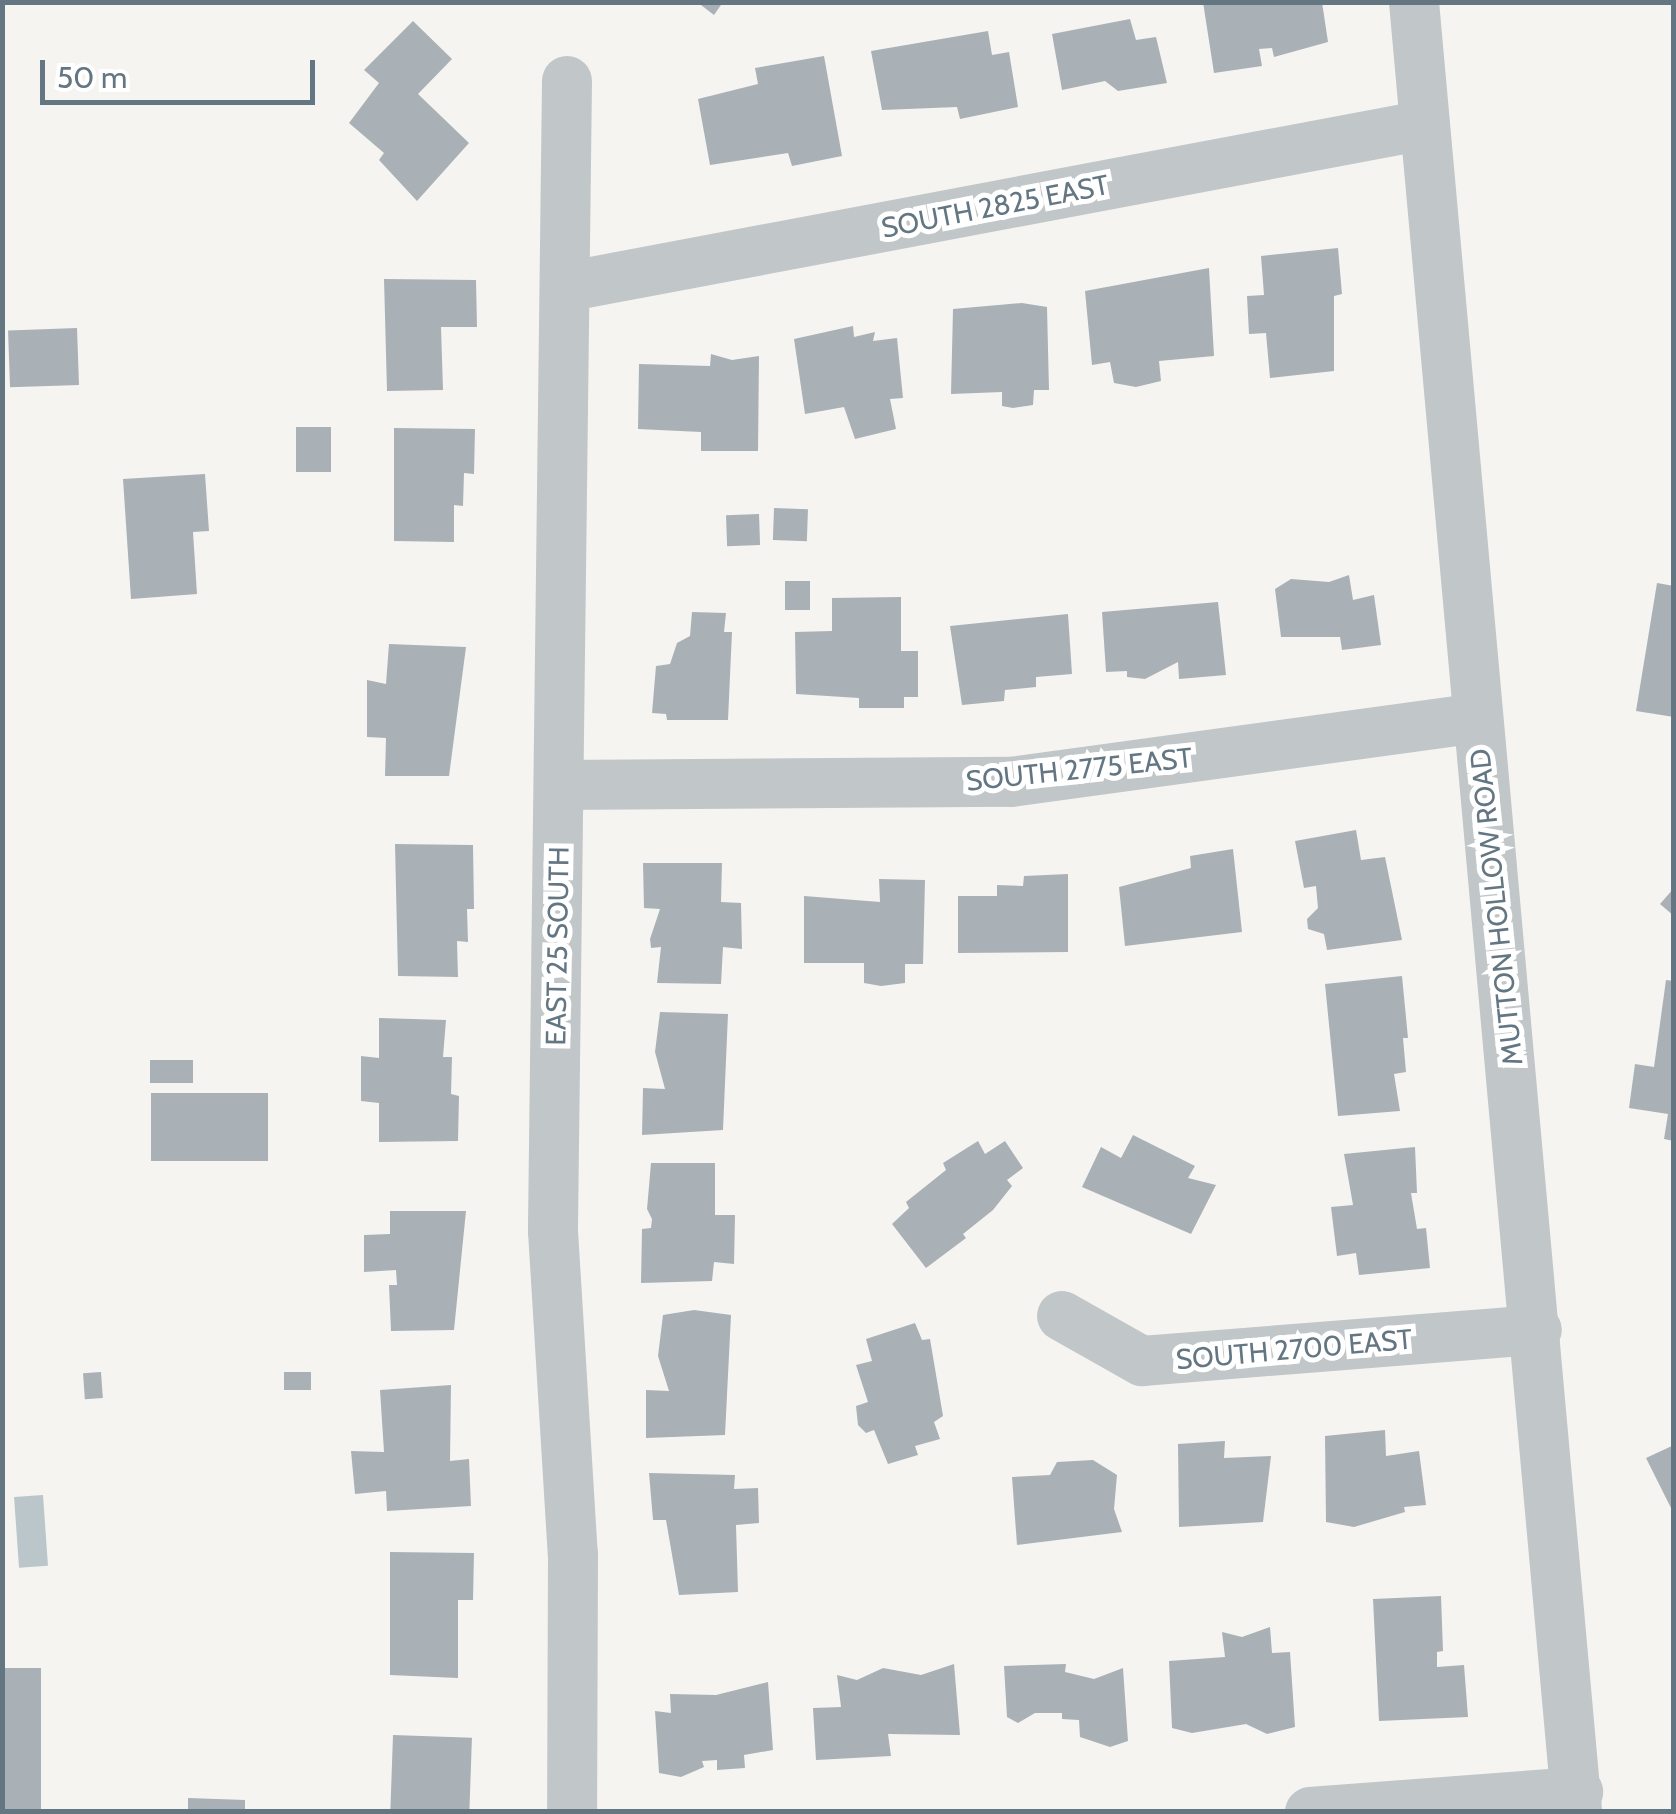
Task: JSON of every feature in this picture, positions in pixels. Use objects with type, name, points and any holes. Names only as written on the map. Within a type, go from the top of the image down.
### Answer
[{"type":"street","name":"MUTTON HOLLOW ROAD","points":[[1414,2],[1477,718],[1538,1330],[1577,1802]]},
{"type":"street","name":"EAST 25 SOUTH","points":[[567,81],[553,1231],[573,1554],[572,1812]]},
{"type":"street","name":"SOUTH 2825 EAST","points":[[565,287],[1425,125]]},
{"type":"street","name":"SOUTH 2775 EAST","points":[[559,785],[1012,782],[1477,718]]},
{"type":"street","name":"SOUTH 2700 EAST","points":[[1062,1316],[1142,1361],[1538,1330]]},
{"type":"street","points":[[1310,1812],[1577,1802]]},
{"type":"shaded area","points":[[43,1495],[48,1566],[19,1568],[14,1497]]},
{"type":"building","points":[[697,2],[723,2],[714,15]]},
{"type":"building","points":[[1203,2],[1322,2],[1328,42],[1274,57],[1272,48],[1259,49],[1262,66],[1214,73]]},
{"type":"building","points":[[1130,19],[1136,40],[1156,37],[1167,83],[1118,91],[1105,81],[1062,90],[1052,34]]},
{"type":"building","points":[[413,21],[452,59],[418,94],[469,143],[417,201],[379,160],[384,153],[349,123],[379,83],[364,70]]},
{"type":"building","points":[[988,31],[992,55],[1009,52],[1018,107],[960,119],[957,107],[882,110],[871,51]]},
{"type":"building","points":[[824,56],[842,156],[792,166],[788,153],[710,165],[698,99],[758,84],[755,68]]},
{"type":"building","points":[[1338,248],[1342,294],[1334,296],[1334,371],[1270,378],[1266,333],[1249,334],[1247,296],[1264,295],[1261,256]]},
{"type":"building","points":[[1209,268],[1214,356],[1159,361],[1161,381],[1136,387],[1114,383],[1110,362],[1092,365],[1085,291]]},
{"type":"building","points":[[384,279],[476,280],[477,327],[441,327],[443,390],[387,391]]},
{"type":"building","points":[[1022,303],[1047,307],[1049,390],[1034,390],[1033,405],[1013,408],[1002,406],[1002,392],[951,394],[953,309]]},
{"type":"building","points":[[853,326],[854,337],[875,332],[873,341],[897,338],[903,398],[890,399],[896,429],[855,439],[844,407],[805,414],[794,339]]},
{"type":"building","points":[[77,328],[79,385],[10,387],[8,330]]},
{"type":"building","points":[[711,354],[732,360],[759,356],[758,451],[701,451],[701,432],[638,429],[639,364],[710,366]]},
{"type":"building","points":[[296,427],[331,427],[331,472],[296,472]]},
{"type":"building","points":[[394,428],[475,429],[474,474],[464,473],[463,506],[454,505],[454,542],[394,541]]},
{"type":"building","points":[[205,474],[209,531],[193,532],[197,594],[131,599],[123,479]]},
{"type":"building","points":[[774,508],[808,509],[807,541],[773,540]]},
{"type":"building","points":[[759,514],[760,545],[727,546],[726,515]]},
{"type":"building","points":[[1349,575],[1353,600],[1374,595],[1381,645],[1342,650],[1340,637],[1281,637],[1275,589],[1291,579],[1329,582]]},
{"type":"building","points":[[785,581],[810,581],[810,610],[785,610]]},
{"type":"building","points":[[1657,583],[1674,586],[1674,717],[1636,711]]},
{"type":"building","points":[[901,597],[901,651],[918,651],[918,697],[904,697],[904,708],[859,708],[859,698],[796,694],[795,632],[832,631],[832,598]]},
{"type":"building","points":[[1218,602],[1226,675],[1179,679],[1178,662],[1145,679],[1127,677],[1127,671],[1106,672],[1102,612]]},
{"type":"building","points":[[692,612],[726,613],[724,632],[732,632],[728,720],[667,720],[666,714],[652,713],[656,666],[670,664],[677,643],[690,636]]},
{"type":"building","points":[[1068,614],[1072,674],[1036,677],[1036,687],[1005,690],[1004,701],[962,705],[950,626]]},
{"type":"building","points":[[389,644],[466,647],[449,776],[385,776],[386,738],[367,737],[367,680],[386,684]]},
{"type":"building","points":[[1356,830],[1361,860],[1385,857],[1402,940],[1327,950],[1324,934],[1308,929],[1307,919],[1318,908],[1316,886],[1304,888],[1295,841]]},
{"type":"building","points":[[395,844],[473,845],[474,909],[467,909],[468,942],[457,941],[458,977],[398,976]]},
{"type":"building","points":[[1233,849],[1242,932],[1125,946],[1119,887],[1191,868],[1190,856]]},
{"type":"building","points":[[643,863],[722,863],[721,902],[741,903],[742,949],[723,947],[721,984],[657,983],[661,947],[651,948],[650,939],[660,909],[644,908]]},
{"type":"building","points":[[1068,874],[1068,952],[958,953],[958,896],[997,896],[997,885],[1023,886],[1024,876]]},
{"type":"building","points":[[879,879],[925,880],[923,964],[905,964],[905,983],[881,986],[864,983],[864,963],[804,963],[804,896],[880,902]]},
{"type":"building","points":[[1674,888],[1674,916],[1660,904]]},
{"type":"building","points":[[1402,976],[1408,1038],[1403,1038],[1406,1072],[1394,1074],[1400,1111],[1338,1116],[1325,984]]},
{"type":"building","points":[[1666,980],[1674,981],[1674,1141],[1664,1139],[1668,1114],[1629,1108],[1635,1064],[1654,1067]]},
{"type":"building","points":[[660,1012],[728,1014],[723,1130],[642,1135],[643,1088],[665,1089],[655,1052]]},
{"type":"building","points":[[379,1018],[446,1020],[443,1057],[452,1057],[451,1094],[459,1096],[458,1141],[379,1142],[379,1103],[361,1101],[361,1056],[379,1058]]},
{"type":"building","points":[[150,1060],[193,1060],[193,1083],[150,1083]]},
{"type":"building","points":[[151,1093],[268,1093],[268,1161],[151,1161]]},
{"type":"building","points":[[1133,1135],[1195,1166],[1188,1178],[1216,1185],[1191,1234],[1082,1187],[1101,1147],[1121,1158]]},
{"type":"building","points":[[978,1141],[985,1154],[1005,1141],[1023,1168],[1007,1180],[1012,1186],[993,1210],[963,1234],[966,1238],[926,1268],[892,1224],[909,1208],[906,1202],[946,1170],[943,1163]]},
{"type":"building","points":[[1415,1147],[1417,1193],[1411,1193],[1417,1229],[1426,1228],[1430,1268],[1359,1275],[1356,1253],[1337,1256],[1331,1207],[1353,1205],[1344,1154]]},
{"type":"building","points":[[651,1163],[715,1163],[715,1215],[735,1215],[734,1264],[714,1262],[712,1281],[641,1283],[642,1229],[651,1228],[652,1219],[647,1209]]},
{"type":"building","points":[[390,1211],[466,1211],[454,1330],[391,1331],[389,1285],[397,1285],[396,1270],[364,1272],[364,1235],[390,1234]]},
{"type":"building","points":[[694,1310],[731,1315],[725,1435],[646,1438],[646,1390],[669,1391],[658,1356],[663,1315]]},
{"type":"building","points":[[915,1323],[922,1340],[930,1339],[943,1416],[934,1422],[940,1439],[915,1446],[918,1455],[888,1464],[874,1430],[866,1433],[858,1425],[856,1406],[868,1402],[856,1365],[872,1361],[866,1339]]},
{"type":"building","points":[[101,1372],[103,1398],[85,1399],[83,1373]]},
{"type":"building","points":[[284,1372],[311,1372],[311,1390],[284,1390]]},
{"type":"building","points":[[451,1385],[450,1461],[469,1459],[471,1506],[387,1511],[386,1491],[355,1494],[351,1451],[384,1452],[380,1390]]},
{"type":"building","points":[[1385,1430],[1386,1456],[1419,1451],[1426,1505],[1404,1507],[1405,1512],[1354,1527],[1326,1522],[1325,1436]]},
{"type":"building","points":[[1225,1441],[1224,1458],[1271,1456],[1263,1522],[1179,1527],[1178,1444]]},
{"type":"building","points":[[1674,1445],[1674,1514],[1646,1458]]},
{"type":"building","points":[[1093,1460],[1117,1475],[1114,1509],[1122,1532],[1017,1545],[1012,1477],[1050,1475],[1057,1462]]},
{"type":"building","points":[[649,1473],[735,1475],[734,1489],[758,1488],[759,1523],[736,1525],[738,1592],[679,1595],[666,1520],[653,1520]]},
{"type":"building","points":[[390,1552],[474,1553],[473,1600],[458,1600],[458,1678],[390,1675]]},
{"type":"building","points":[[1441,1596],[1443,1651],[1437,1652],[1437,1667],[1464,1665],[1468,1717],[1379,1721],[1373,1599]]},
{"type":"building","points":[[1270,1627],[1272,1653],[1290,1652],[1295,1727],[1267,1734],[1246,1724],[1192,1733],[1172,1728],[1169,1661],[1225,1657],[1222,1632],[1242,1637]]},
{"type":"building","points":[[954,1664],[960,1735],[888,1734],[891,1756],[816,1760],[813,1708],[841,1707],[837,1675],[857,1680],[883,1668],[921,1675]]},
{"type":"building","points":[[1066,1664],[1065,1672],[1094,1679],[1123,1668],[1128,1741],[1110,1747],[1080,1737],[1079,1720],[1062,1719],[1062,1713],[1035,1713],[1018,1723],[1007,1717],[1004,1666]]},
{"type":"building","points":[[2,1668],[41,1668],[41,1809],[2,1809]]},
{"type":"building","points":[[768,1682],[773,1750],[744,1755],[745,1768],[717,1770],[717,1760],[702,1761],[704,1767],[681,1777],[659,1773],[655,1711],[671,1713],[670,1694],[716,1695]]},
{"type":"building","points":[[393,1735],[472,1738],[469,1812],[390,1812]]},
{"type":"building","points":[[188,1798],[245,1800],[245,1812],[188,1812]]}]
